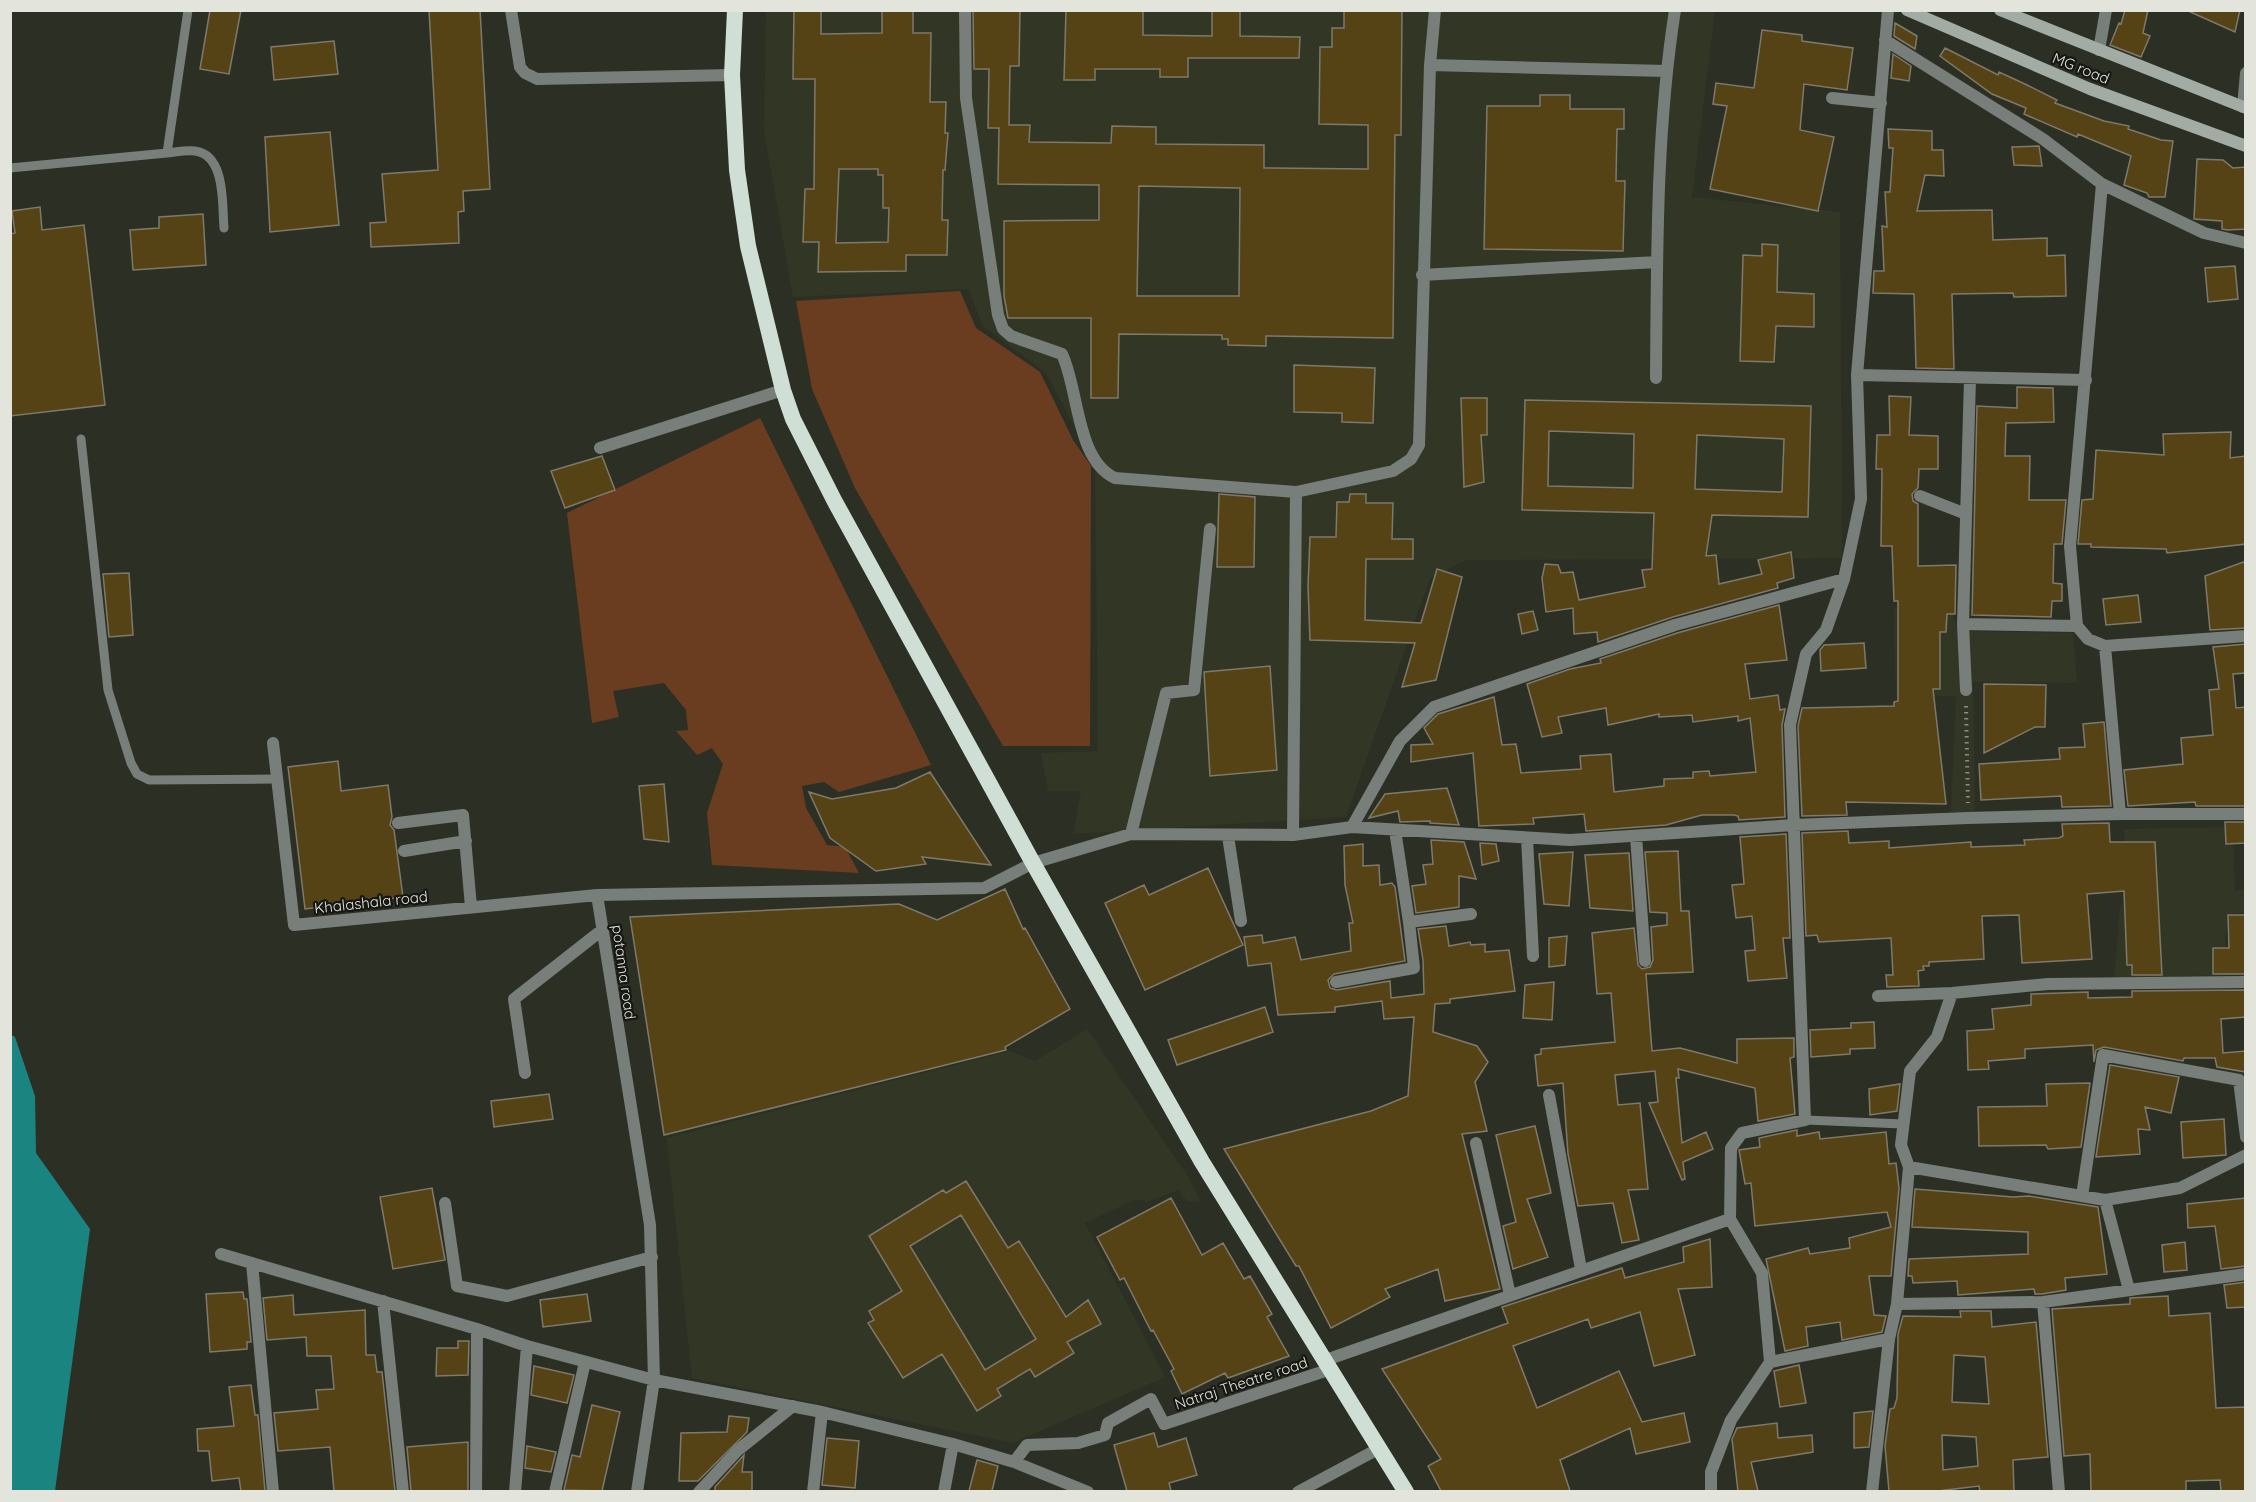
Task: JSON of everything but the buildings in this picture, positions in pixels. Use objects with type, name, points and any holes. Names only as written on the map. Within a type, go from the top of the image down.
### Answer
[{"type":"highway","points":[[735,10],[732,75],[736,170],[748,246],[783,390],[793,419],[834,500],[1033,863],[1202,1162],[1326,1366],[1406,1491]]},
{"type":"main road","name":"MG road","points":[[1907,10],[2090,89],[2246,146]]},
{"type":"main road","name":"MG road","points":[[2000,10],[2244,107]]},
{"type":"street","points":[[511,10],[520,66],[525,73],[537,79],[732,75]]},
{"type":"street","points":[[965,10],[966,98],[998,315],[1003,329],[1011,336],[1062,354],[1070,371],[1085,441],[1105,473],[1115,478],[1296,492],[1393,471],[1411,459],[1419,445],[1422,275],[1430,65],[1435,10]]},
{"type":"street","points":[[1656,378],[1657,262],[1666,71],[1675,10]]},
{"type":"street","points":[[1712,1491],[1711,1472],[1731,1420],[1770,1362],[1762,1273],[1730,1219],[1731,1148],[1737,1136],[1742,1133],[1805,1120],[1790,725],[1806,654],[1826,630],[1844,579],[1861,499],[1857,375],[1888,10]]},
{"type":"street","points":[[2099,50],[2106,10]]},
{"type":"street","points":[[1885,40],[2043,140],[2102,184],[2204,233],[2246,243]]},
{"type":"street","points":[[1430,65],[1666,71]]},
{"type":"street","points":[[2244,107],[2246,73]]},
{"type":"street","points":[[1832,98],[1881,103]]},
{"type":"street","points":[[2102,184],[2070,546],[2077,626],[2088,639],[2105,646],[2246,636]]},
{"type":"street","points":[[1422,275],[1657,262]]},
{"type":"street","points":[[1857,375],[2086,380]]},
{"type":"street","points":[[1966,690],[1963,624],[1970,379]]},
{"type":"street","points":[[600,448],[783,390]]},
{"type":"street","points":[[1293,835],[1296,492]]},
{"type":"street","points":[[1920,496],[1966,514]]},
{"type":"street","points":[[1131,834],[1166,693],[1194,690],[1210,529]]},
{"type":"street","points":[[1352,827],[1400,741],[1434,707],[1675,625],[1844,579]]},
{"type":"street","points":[[1963,624],[2077,626]]},
{"type":"street","points":[[2105,646],[2120,814]]},
{"type":"street","name":"Khalashala road","points":[[273,743],[294,925],[597,895]]},
{"type":"street","points":[[597,895],[984,888],[1033,863],[1131,834],[1293,835],[1352,827],[1570,840],[1794,825],[1968,818],[2120,814],[2246,814]]},
{"type":"street","points":[[398,823],[463,815],[471,907]]},
{"type":"street","points":[[1336,982],[1414,968],[1395,830]]},
{"type":"street","points":[[1228,836],[1241,921]]},
{"type":"street","points":[[1636,836],[1645,961]]},
{"type":"street","points":[[1527,837],[1533,956]]},
{"type":"street","points":[[404,850],[466,841]]},
{"type":"street","name":"potanna road","points":[[597,895],[650,1225],[654,1380],[637,1491]]},
{"type":"street","points":[[1409,922],[1471,914]]},
{"type":"street","points":[[525,1073],[514,999],[602,930]]},
{"type":"street","points":[[1878,996],[1952,993],[2048,984],[2246,982]]},
{"type":"street","points":[[1872,1491],[1889,1339],[1897,1304],[1909,1167],[1901,1145],[1910,1071],[1937,1037],[1952,993]]},
{"type":"street","points":[[2082,1196],[2103,1055],[2239,1080],[2246,1137]]},
{"type":"street","points":[[1549,1095],[1581,1269]]},
{"type":"street","points":[[1476,1143],[1510,1295]]},
{"type":"street","points":[[1909,1167],[2105,1200],[2180,1188],[2246,1155]]},
{"type":"street","points":[[2105,1200],[2129,1290]]},
{"type":"street","points":[[445,1203],[457,1286],[507,1296],[652,1257]]},
{"type":"street","name":"Natraj Theatre road","points":[[1014,1462],[1027,1445],[1078,1443],[1105,1435],[1108,1423],[1151,1399],[1164,1424],[1326,1366],[1581,1269],[1730,1219]]},
{"type":"street","points":[[221,1254],[477,1329],[526,1346],[654,1380],[822,1412],[952,1443],[1014,1462],[1088,1491]]},
{"type":"street","points":[[252,1263],[273,1491]]},
{"type":"street","points":[[1897,1304],[2043,1302],[2246,1274]]},
{"type":"street","points":[[383,1301],[403,1491]]},
{"type":"street","points":[[2043,1302],[2059,1491]]},
{"type":"street","points":[[476,1491],[477,1329]]},
{"type":"street","points":[[1770,1362],[1889,1339]]},
{"type":"street","points":[[515,1491],[526,1346]]},
{"type":"street","points":[[555,1491],[585,1362]]},
{"type":"street","points":[[699,1491],[738,1450],[793,1406]]},
{"type":"street","points":[[813,1491],[822,1412]]},
{"type":"street","points":[[944,1491],[952,1443]]},
{"type":"street","points":[[1298,1491],[1378,1449]]},
{"type":"lane","points":[[167,153],[188,10]]},
{"type":"lane","points":[[10,168],[196,151],[208,156],[214,162],[224,228]]},
{"type":"lane","points":[[81,439],[108,690],[131,763],[137,774],[149,780],[278,779]]},
{"type":"lane","points":[[1805,1120],[1904,1124]]},
{"type":"path","points":[[1966,690],[1968,818]]},
{"type":"shaded area","points":[[766,11],[1715,11],[1692,197],[1840,212],[1842,558],[1467,560],[1430,578],[1346,817],[1073,834],[1081,791],[1048,791],[1041,753],[1098,751],[1095,465],[1046,373],[983,326],[968,289],[793,297],[764,130]]},
{"type":"shaded area","points":[[960,291],[976,328],[1040,372],[1073,440],[1091,466],[1090,746],[1003,746],[855,488],[812,389],[796,301]]},
{"type":"shaded area","points":[[760,418],[931,765],[839,792],[824,782],[802,786],[806,808],[827,845],[845,847],[859,873],[712,865],[707,813],[723,764],[712,748],[697,755],[676,731],[688,730],[686,710],[664,683],[613,691],[619,717],[592,723],[567,513]]},
{"type":"shaded area","points":[[1894,609],[1951,609],[1958,631],[2073,633],[2077,683],[1973,682],[1975,813],[1951,812],[1956,696],[1896,696]]},
{"type":"shaded area","points":[[2232,827],[2235,891],[2245,890],[2245,912],[2228,915],[2222,975],[2114,978],[2120,908],[2126,898],[2124,829]]},
{"type":"shaded area","points":[[1087,1029],[1187,1175],[1200,1201],[1188,1202],[1178,1190],[1147,1202],[1136,1199],[1085,1223],[1165,1377],[1013,1443],[692,1378],[667,1138],[1010,1051],[1035,1061]]},
{"type":"water","points":[[11,1035],[15,1037],[35,1096],[36,1153],[90,1229],[55,1491],[11,1491]]}]
